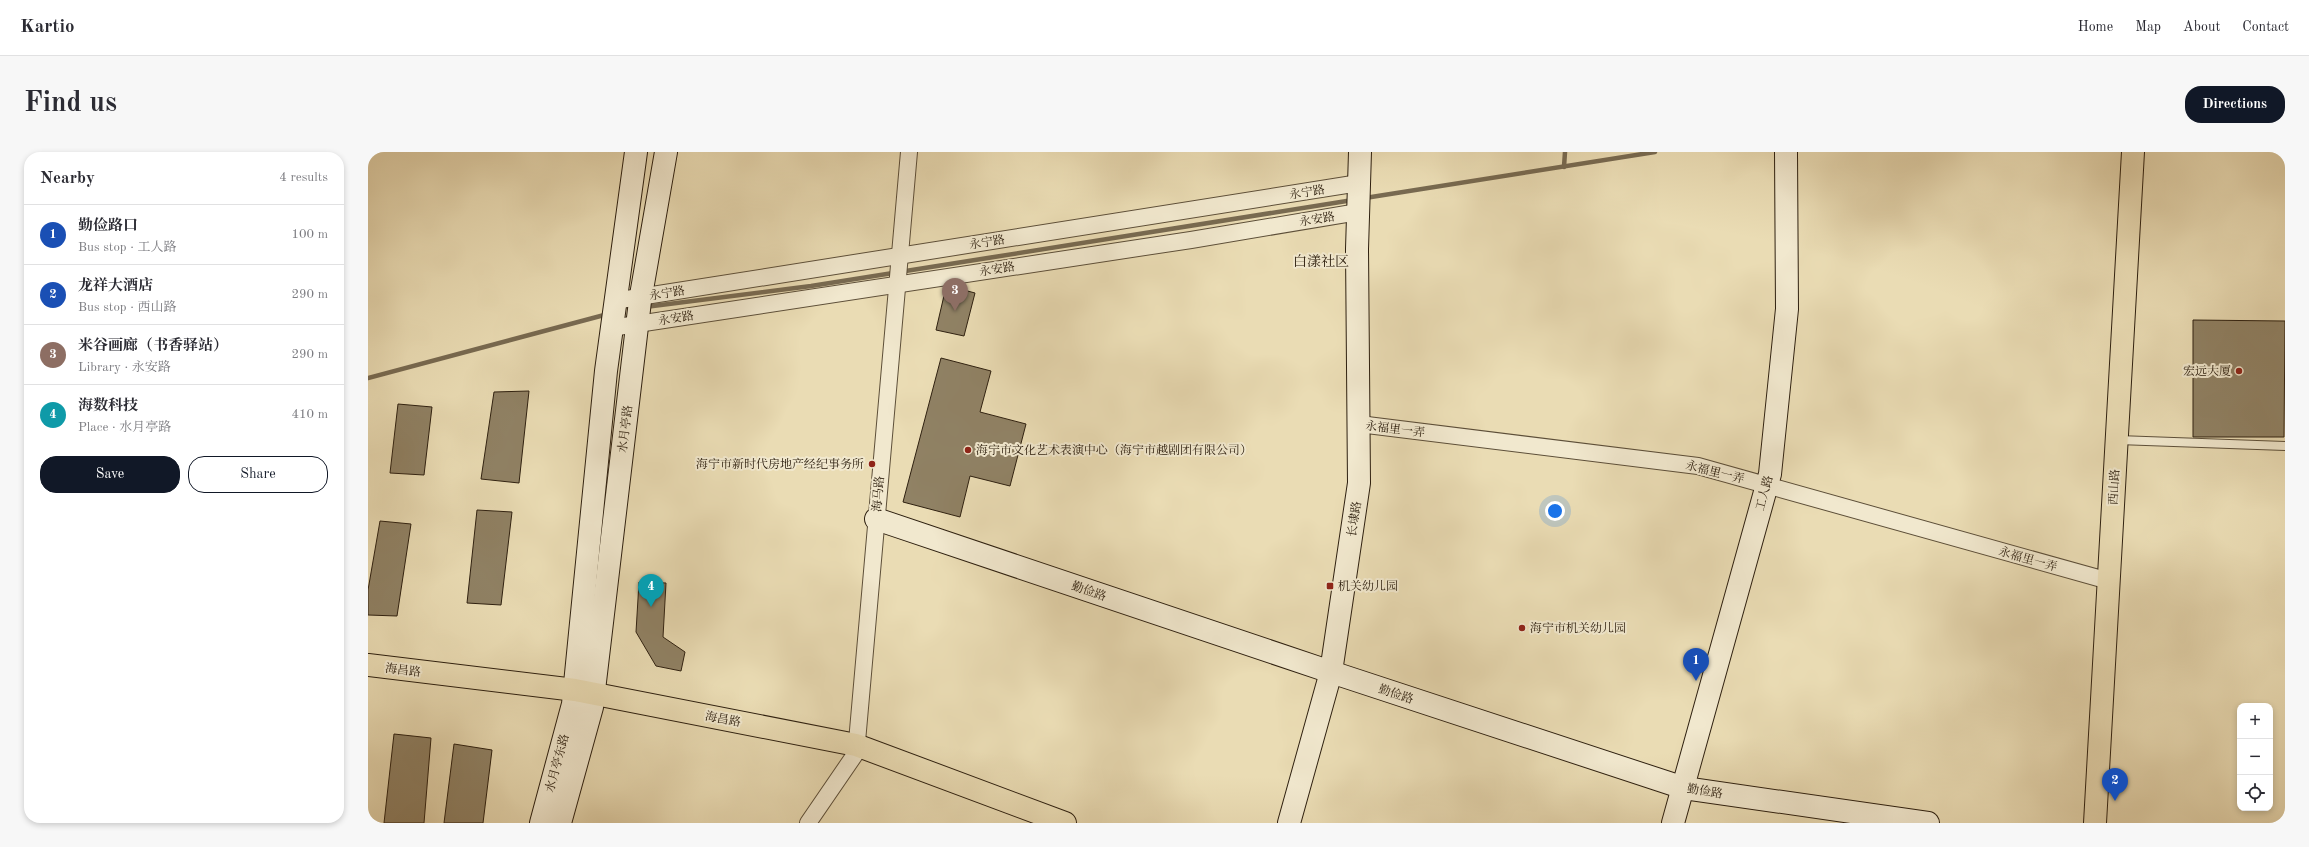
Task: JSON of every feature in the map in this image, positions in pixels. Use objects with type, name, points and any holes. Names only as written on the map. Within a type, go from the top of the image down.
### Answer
[{"type":"main road","name":"西山路","points":[[2095,823],[2133,152]]},
{"type":"main road","name":"海昌路","points":[[368,666],[583,699],[856,749],[1065,823]]},
{"type":"main road","name":"海昌路","points":[[368,681],[583,699]]},
{"type":"main road","name":"海昌路","points":[[856,749],[1041,823]]},
{"type":"street","points":[[583,699],[611,331],[636,152]]},
{"type":"street","name":"水月亭路","points":[[583,699],[638,324],[640,299],[666,152]]},
{"type":"street","name":"海马路","points":[[808,823],[856,749],[909,152]]},
{"type":"street","points":[[1359,185],[1360,152]]},
{"type":"street","name":"工人路","points":[[1673,823],[1684,788],[1770,474],[1788,309],[1786,152]]},
{"type":"street","name":"永宁路","points":[[615,297],[640,299],[898,271],[1359,185]]},
{"type":"street","name":"长埭路","points":[[1289,823],[1331,672],[1360,483],[1359,185]]},
{"type":"street","name":"永安路","points":[[611,331],[638,324],[898,271],[1358,210]]},
{"type":"street","name":"永福里一弄","points":[[1359,424],[1698,466],[2109,581]]},
{"type":"street","name":"勤俭路","points":[[876,519],[1331,672],[1684,788],[1928,823]]},
{"type":"street","name":"水月亭东路","points":[[541,823],[583,699]]},
{"type":"street","name":"水月亭东路","points":[[560,823],[583,699]]},
{"type":"lane","points":[[2117,440],[2285,446]]},
{"type":"building","points":[[949,286],[975,293],[964,336],[936,330],[946,287]]},
{"type":"building","name":"宏远大厦","points":[[2193,320],[2285,321],[2284,437],[2193,437]]},
{"type":"building","name":"海宁市文化艺术表演中心（海宁市越剧团有限公司）","points":[[941,358],[991,371],[980,412],[1026,424],[1010,486],[970,476],[960,517],[903,502]]},
{"type":"building","points":[[529,391],[519,483],[481,479],[494,392]]},
{"type":"building","points":[[398,404],[432,407],[424,475],[390,473]]},
{"type":"building","points":[[477,510],[512,512],[501,605],[467,603]]},
{"type":"building","points":[[380,521],[411,524],[397,616],[368,615],[368,590]]},
{"type":"building","points":[[639,582],[666,583],[663,637],[685,652],[681,671],[656,666],[636,632]]},
{"type":"building","points":[[394,734],[431,738],[424,823],[384,823]]},
{"type":"building","points":[[454,744],[492,750],[483,823],[444,823]]},
{"type":"waterway","points":[[1564,167],[1565,152]]},
{"type":"waterway","points":[[1365,198],[1655,152]]},
{"type":"waterway","points":[[645,307],[811,286],[1353,200]]},
{"type":"waterway","points":[[368,378],[608,314]]},
{"type":"place","name":"米谷画廊（书香驿站）","points":[[955,311]]},
{"type":"place","name":"宏远大厦","points":[[2239,371]]},
{"type":"place","name":"海宁市文化艺术表演中心（海宁市越剧团有限公司）","points":[[968,450]]},
{"type":"place","name":"海宁市新时代房地产经纪事务所","points":[[872,464]]},
{"type":"place","name":"机关幼儿园","points":[[1330,586]]},
{"type":"place","name":"海数科技","points":[[651,607]]},
{"type":"place","name":"海宁市机关幼儿园","points":[[1522,628]]},
{"type":"place","name":"勤俭路口","points":[[1696,681]]},
{"type":"place","name":"龙祥大酒店","points":[[2115,801]]},
{"type":"district","name":"白漾社区","points":[[1321,261]]}]
